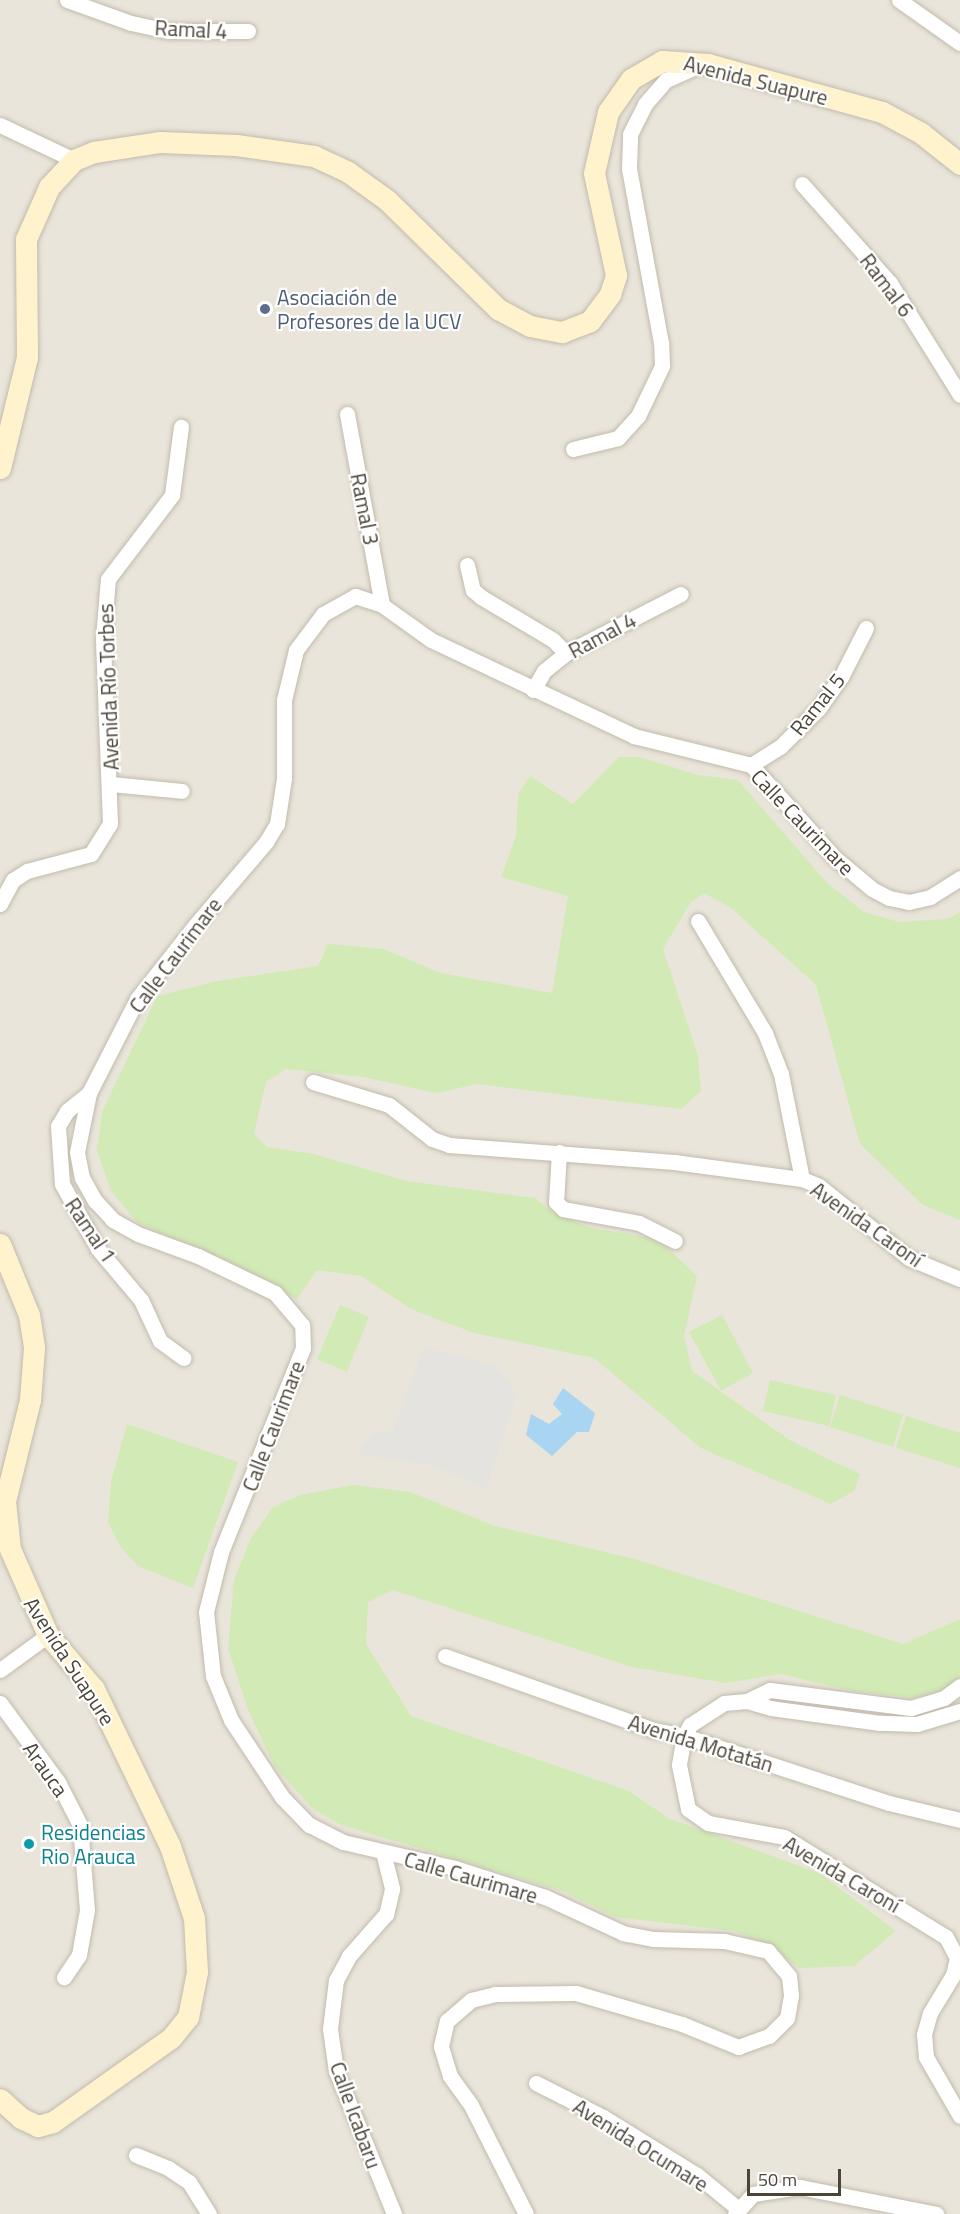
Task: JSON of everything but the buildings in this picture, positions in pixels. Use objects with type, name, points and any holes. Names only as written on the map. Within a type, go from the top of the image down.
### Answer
[{"type":"street","name":"Ramal 4","points":[[67,0],[103,15],[169,31],[248,31]]},
{"type":"street","points":[[899,0],[960,43]]},
{"type":"street","name":"Avenida Suapure","points":[[0,468],[27,357],[26,239],[49,187],[74,160],[112,147],[160,142],[236,145],[314,156],[348,172],[387,200],[498,309],[530,326],[562,332],[591,321],[610,294],[616,274],[594,173],[608,112],[632,79],[646,68],[676,60],[708,64],[882,112],[921,133],[960,164]]},
{"type":"street","points":[[573,449],[618,438],[638,416],[662,366],[661,343],[629,168],[630,134],[645,104],[666,80],[690,67],[708,64]]},
{"type":"street","points":[[0,125],[74,160]]},
{"type":"street","name":"Ramal 6","points":[[802,184],[890,283],[960,395]]},
{"type":"street","name":"Ramal 3","points":[[347,414],[382,605]]},
{"type":"street","name":"Avenida Río Torbes","points":[[0,904],[13,880],[27,871],[91,854],[110,824],[111,784],[104,638],[108,579],[172,495],[181,427]]},
{"type":"street","points":[[467,564],[473,590],[553,640],[566,653]]},
{"type":"street","name":"Ramal 4","points":[[533,690],[544,671],[566,653],[681,594]]},
{"type":"street","name":"Calle Caurimare","points":[[526,2214],[471,2105],[450,2076],[441,2046],[447,2021],[471,2000],[495,1994],[576,1993],[682,2024],[738,2047],[769,2036],[787,2018],[791,1995],[789,1976],[768,1951],[724,1941],[653,1939],[623,1933],[537,1895],[455,1868],[343,1842],[309,1825],[282,1797],[231,1720],[209,1655],[206,1612],[221,1552],[303,1348],[302,1325],[275,1293],[198,1256],[138,1234],[113,1220],[95,1201],[82,1178],[77,1152],[89,1093],[137,999],[196,924],[266,842],[277,824],[284,778],[284,700],[296,650],[310,627],[340,602],[356,596],[382,605],[431,640],[634,736],[751,765],[835,858],[872,889],[909,902],[930,897],[960,878]]},
{"type":"street","name":"Ramal 5","points":[[751,765],[780,747],[819,708],[841,677],[866,628]]},
{"type":"street","points":[[111,784],[182,791]]},
{"type":"street","name":"Avenida Caroní","points":[[698,921],[765,1033],[781,1074],[802,1179],[819,1186],[909,1258],[960,1279]]},
{"type":"street","points":[[313,1082],[389,1105],[432,1139],[449,1145],[559,1152],[802,1179]]},
{"type":"street","name":"Ramal 1","points":[[89,1093],[67,1111],[58,1126],[62,1184],[98,1248],[141,1300],[160,1341],[183,1358]]},
{"type":"street","points":[[559,1152],[556,1202],[563,1209],[639,1222],[675,1241]]},
{"type":"street","name":"Avenida Suapure","points":[[0,2099],[38,2126],[53,2122],[171,2038],[188,2017],[196,1986],[194,1918],[170,1846],[94,1689],[48,1635],[16,1568],[5,1527],[5,1501],[30,1400],[34,1348],[29,1315],[3,1258]]},
{"type":"street","points":[[0,1671],[48,1635]]},
{"type":"street","name":"Avenida Motatán","points":[[445,1656],[654,1730],[684,1736],[889,1803],[960,1820]]},
{"type":"street","points":[[747,1701],[770,1689],[911,1708],[944,1698],[960,1686]]},
{"type":"street","points":[[684,1736],[702,1715],[724,1703],[747,1701],[771,1708],[880,1723],[917,1724],[960,1711]]},
{"type":"street","name":"Arauca","points":[[0,1703],[58,1782],[80,1824],[87,1911],[79,1955],[64,1977]]},
{"type":"street","name":"Avenida Caroní","points":[[684,1736],[679,1766],[688,1809],[708,1823],[784,1837],[946,1937],[957,1958],[953,1975],[930,2013],[924,2034],[926,2057],[960,2116]]},
{"type":"street","name":"Calle Icabaru","points":[[383,1852],[392,1889],[386,1914],[349,1956],[336,1980],[330,2029],[336,2071],[394,2214]]},
{"type":"street","name":"Avenida Ocumare","points":[[536,2084],[603,2117],[697,2175],[736,2211]]},
{"type":"street","points":[[136,2155],[168,2168],[189,2182],[209,2214]]},
{"type":"street","points":[[736,2211],[753,2194],[800,2187],[936,2214]]},
{"type":"shaded area","points":[[0,0],[960,0],[960,2214],[0,2214]]},
{"type":"shaded area","points":[[424,1347],[496,1366],[517,1394],[486,1489],[434,1466],[358,1454],[373,1432],[392,1432]]},
{"type":"green space","points":[[619,757],[639,757],[698,775],[738,780],[826,882],[864,912],[899,922],[948,919],[960,912],[960,1220],[923,1205],[860,1144],[816,985],[731,908],[704,893],[691,902],[663,949],[698,1056],[701,1091],[681,1109],[477,1084],[436,1093],[363,1077],[286,1069],[266,1082],[254,1134],[267,1147],[314,1154],[406,1181],[535,1198],[553,1213],[592,1228],[658,1239],[697,1276],[684,1336],[692,1371],[791,1441],[860,1474],[854,1491],[831,1504],[701,1448],[594,1358],[474,1333],[411,1309],[361,1276],[317,1270],[297,1299],[137,1222],[111,1191],[97,1151],[102,1112],[157,996],[218,981],[318,966],[328,944],[384,949],[440,973],[552,993],[568,896],[501,877],[516,836],[518,794],[530,776],[573,804]]},
{"type":"green space","points":[[340,1305],[369,1317],[347,1372],[317,1359]]},
{"type":"green space","points":[[722,1315],[753,1373],[721,1391],[689,1332]]},
{"type":"green space","points":[[770,1380],[836,1395],[829,1426],[763,1411]]},
{"type":"green space","points":[[840,1395],[903,1415],[893,1447],[830,1427]]},
{"type":"green space","points":[[906,1416],[960,1433],[960,1468],[896,1448]]},
{"type":"green space","points":[[127,1424],[238,1462],[193,1588],[138,1566],[122,1549],[108,1523],[111,1482]]},
{"type":"green space","points":[[353,1485],[410,1492],[495,1526],[635,1559],[903,1644],[960,1619],[960,1677],[944,1691],[913,1698],[847,1690],[781,1674],[726,1683],[632,1667],[393,1590],[368,1602],[366,1644],[411,1716],[629,1791],[668,1818],[819,1873],[896,1931],[854,1966],[799,1968],[770,1945],[734,1931],[615,1917],[562,1891],[341,1825],[313,1809],[275,1767],[248,1710],[228,1648],[234,1580],[251,1538],[273,1507],[300,1495]]},
{"type":"water","points":[[563,1388],[595,1413],[589,1432],[577,1432],[552,1456],[526,1435],[531,1414],[549,1424],[562,1414],[553,1404]]},
{"type":"place","name":"Asociación de Profesores de la UCV","points":[[265,309]]},
{"type":"place","name":"Residencias Rio Arauca","points":[[29,1844]]}]
